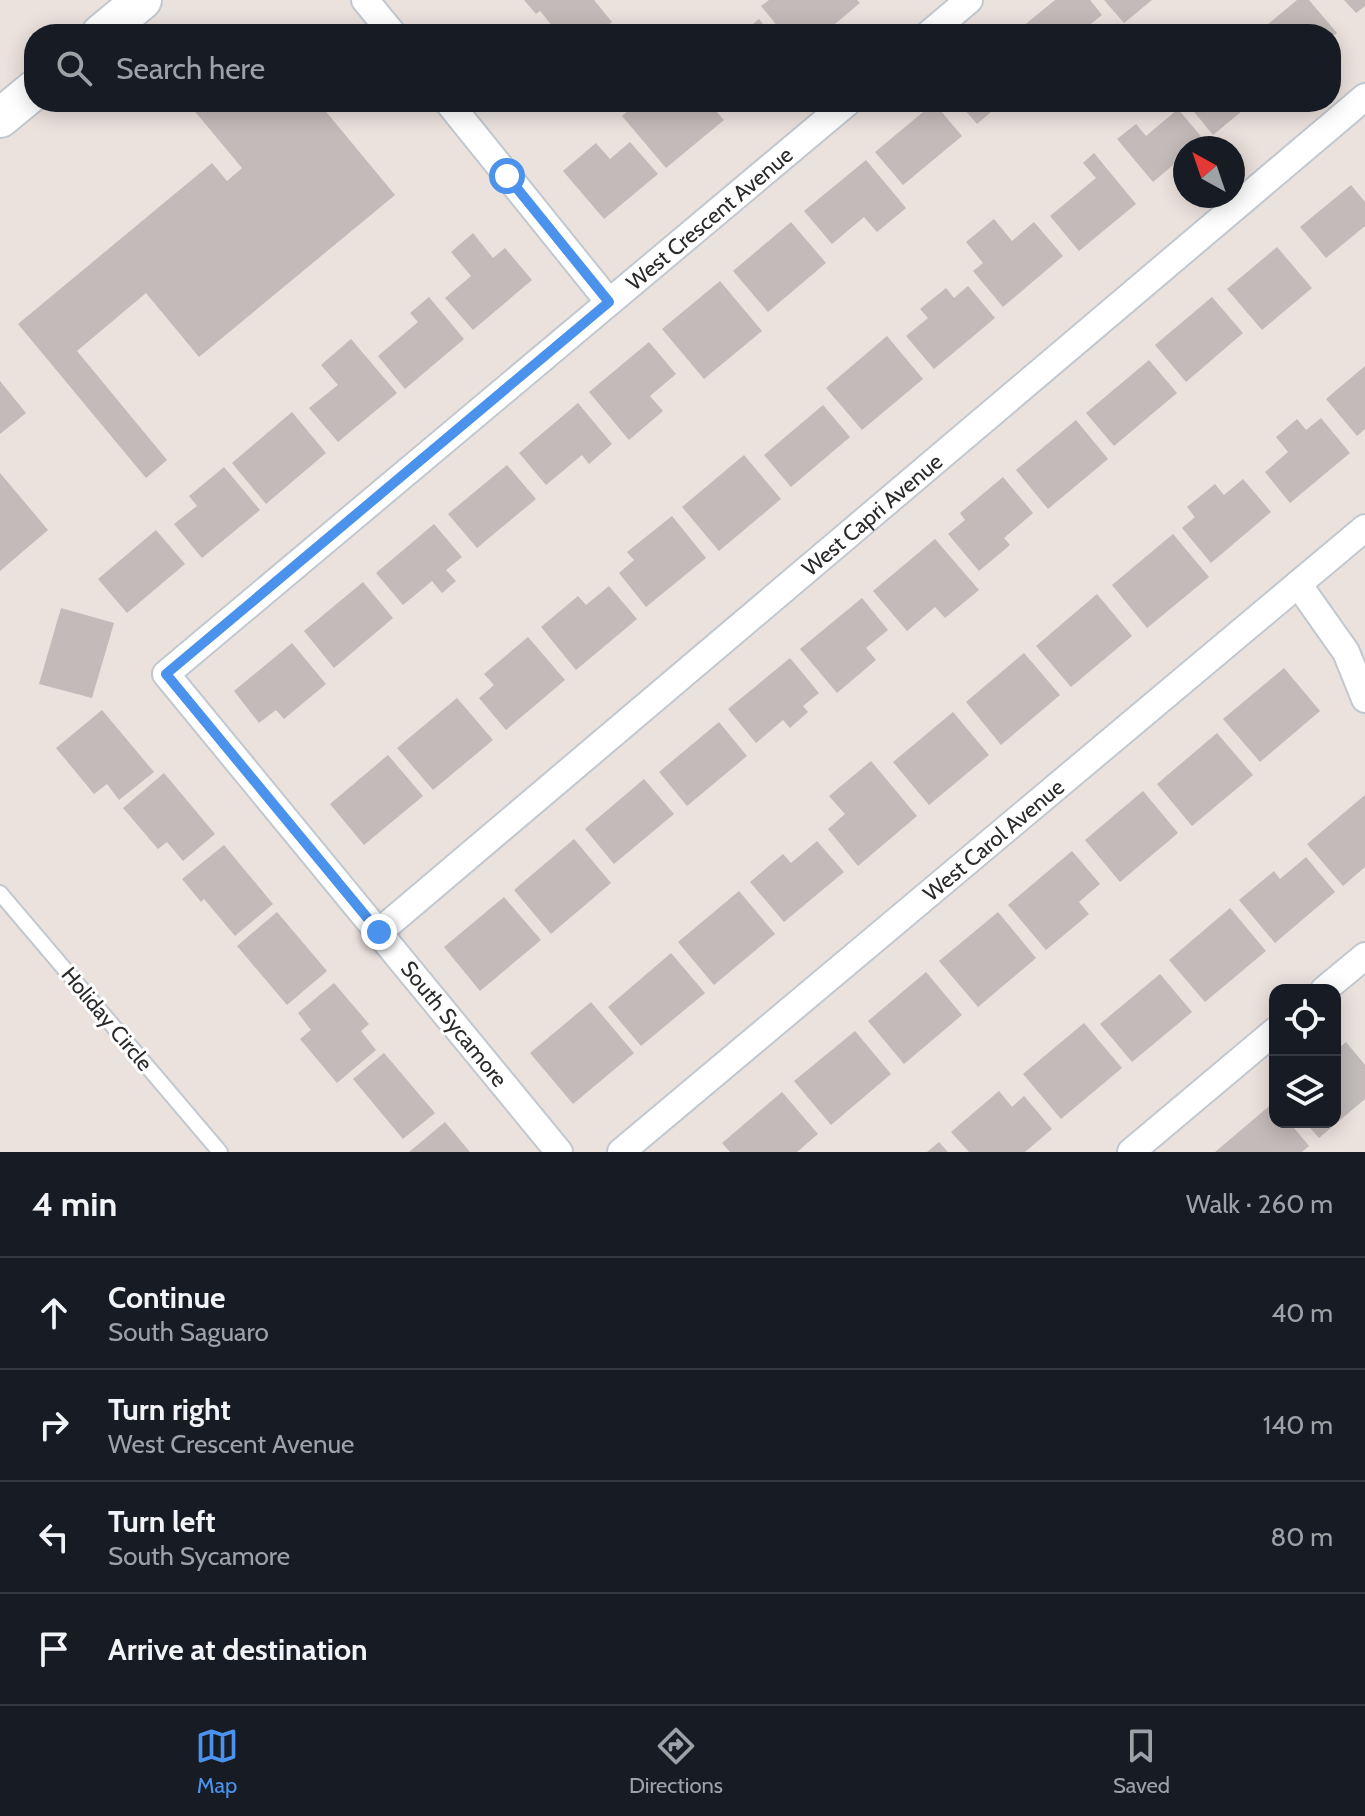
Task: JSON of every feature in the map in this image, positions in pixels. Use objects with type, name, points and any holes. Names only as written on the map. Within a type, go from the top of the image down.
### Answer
[{"type":"main road","points":[[113,24],[142,0]]},
{"type":"main road","points":[[0,118],[24,98]]},
{"type":"street","points":[[365,0],[385,24]]},
{"type":"street","points":[[941,24],[969,0]]},
{"type":"street","name":"West Capri Avenue","points":[[379,932],[1365,97]]},
{"type":"street","points":[[456,112],[609,302]]},
{"type":"street","name":"West Crescent Avenue","points":[[166,674],[836,112]]},
{"type":"street","name":"West Carol Avenue","points":[[621,1152],[1365,528]]},
{"type":"street","points":[[1298,584],[1346,652],[1365,699]]},
{"type":"street","name":"South Sycamore","points":[[166,674],[559,1152]]},
{"type":"street","points":[[1331,984],[1365,956]]},
{"type":"street","points":[[1131,1152],[1269,1036]]},
{"type":"lane","name":"Holiday Circle","points":[[0,893],[213,1150]]},
{"type":"building","points":[[524,0],[594,0],[612,22],[551,24],[540,11],[536,14]]},
{"type":"building","points":[[769,0],[857,0],[860,3],[835,24],[776,24],[761,6]]},
{"type":"building","points":[[1055,0],[1090,0],[1102,15],[1091,24],[1026,24]]},
{"type":"building","points":[[1104,0],[1152,0],[1124,23]]},
{"type":"building","points":[[1297,0],[1309,0],[1329,24],[1268,24]]},
{"type":"building","points":[[1344,0],[1365,0],[1365,6],[1356,13]]},
{"type":"building","points":[[195,112],[326,112],[395,195],[199,357],[146,293],[77,351],[167,460],[146,478],[18,324],[212,163],[227,181],[242,168]]},
{"type":"building","points":[[627,112],[717,112],[724,120],[666,168],[622,116]]},
{"type":"building","points":[[923,112],[942,112],[962,136],[903,185],[875,152]]},
{"type":"building","points":[[967,112],[991,112],[977,124]]},
{"type":"building","points":[[1174,112],[1181,112],[1201,136],[1173,136],[1173,165],[1153,182],[1117,139],[1136,124],[1146,136]]},
{"type":"building","points":[[1194,112],[1241,112],[1213,135]]},
{"type":"building","points":[[630,142],[658,174],[604,219],[563,171],[596,143],[610,159]]},
{"type":"building","points":[[1094,153],[1136,204],[1079,251],[1050,216],[1096,178],[1083,163]]},
{"type":"building","points":[[866,160],[906,208],[877,232],[864,217],[832,244],[804,211]]},
{"type":"building","points":[[1351,185],[1365,202],[1365,226],[1326,258],[1300,227]]},
{"type":"building","points":[[994,219],[1012,241],[1034,222],[1063,256],[1003,307],[973,271],[983,263],[966,242]]},
{"type":"building","points":[[791,222],[826,263],[768,312],[733,271]]},
{"type":"building","points":[[473,233],[493,258],[505,248],[532,280],[473,330],[445,298],[471,276],[451,252]]},
{"type":"building","points":[[1277,247],[1312,288],[1262,330],[1227,289]]},
{"type":"building","points":[[720,281],[762,331],[704,379],[662,329]]},
{"type":"building","points":[[968,286],[995,318],[934,369],[906,336],[928,318],[920,309],[946,288],[954,298]]},
{"type":"building","points":[[429,297],[464,339],[405,389],[378,356],[418,322],[410,313]]},
{"type":"building","points":[[1212,297],[1243,333],[1186,382],[1155,345]]},
{"type":"building","points":[[887,336],[923,379],[862,430],[826,388]]},
{"type":"building","points":[[351,339],[397,393],[338,442],[309,408],[338,385],[321,365]]},
{"type":"building","points":[[649,342],[676,374],[650,396],[663,411],[629,440],[589,392]]},
{"type":"building","points":[[1149,360],[1177,393],[1114,446],[1086,413]]},
{"type":"building","points":[[1365,366],[1365,429],[1357,436],[1326,399]]},
{"type":"building","points":[[0,381],[26,413],[0,434]]},
{"type":"building","points":[[578,403],[612,444],[589,464],[582,455],[546,485],[519,453]]},
{"type":"building","points":[[823,405],[850,437],[791,487],[764,455]]},
{"type":"building","points":[[292,412],[326,453],[266,504],[232,463]]},
{"type":"building","points":[[1321,418],[1350,453],[1290,503],[1265,472],[1288,452],[1276,437],[1297,419],[1306,430]]},
{"type":"building","points":[[1076,420],[1108,459],[1048,509],[1016,470]]},
{"type":"building","points":[[744,455],[781,499],[719,551],[682,507]]},
{"type":"building","points":[[507,465],[536,499],[477,548],[448,514]]},
{"type":"building","points":[[224,467],[260,510],[202,558],[174,524],[197,506],[189,496]]},
{"type":"building","points":[[0,473],[48,530],[0,571]]},
{"type":"building","points":[[1003,477],[1033,513],[1004,538],[1010,545],[979,571],[948,534],[965,520],[960,513]]},
{"type":"building","points":[[1243,479],[1271,512],[1211,563],[1182,528],[1195,517],[1187,507],[1215,484],[1224,495]]},
{"type":"building","points":[[672,516],[706,558],[646,607],[619,573],[634,560],[627,552]]},
{"type":"building","points":[[434,524],[462,557],[446,570],[456,581],[442,593],[432,581],[403,605],[376,573]]},
{"type":"building","points":[[156,530],[185,564],[127,613],[98,579]]},
{"type":"building","points":[[1173,534],[1209,577],[1147,628],[1112,585]]},
{"type":"building","points":[[935,539],[979,590],[945,618],[935,607],[907,631],[873,591]]},
{"type":"building","points":[[363,582],[393,618],[334,668],[304,631]]},
{"type":"building","points":[[609,586],[637,619],[576,670],[541,627],[578,596],[586,605]]},
{"type":"building","points":[[1097,594],[1132,636],[1071,687],[1036,646]]},
{"type":"building","points":[[862,598],[888,630],[866,648],[876,660],[837,693],[800,649]]},
{"type":"building","points":[[61,608],[114,623],[92,698],[39,684]]},
{"type":"building","points":[[528,637],[565,680],[506,730],[479,698],[494,685],[484,674]]},
{"type":"building","points":[[292,643],[326,684],[284,719],[276,710],[259,723],[234,691]]},
{"type":"building","points":[[1024,653],[1060,695],[1001,745],[966,702]]},
{"type":"building","points":[[790,658],[819,693],[803,706],[808,712],[790,728],[783,720],[756,743],[728,709]]},
{"type":"building","points":[[1284,668],[1320,711],[1260,762],[1223,719]]},
{"type":"building","points":[[457,698],[493,740],[433,790],[397,748]]},
{"type":"building","points":[[102,710],[154,772],[119,800],[107,784],[94,794],[56,748]]},
{"type":"building","points":[[953,712],[989,755],[929,805],[893,762]]},
{"type":"building","points":[[719,722],[747,756],[687,806],[659,772]]},
{"type":"building","points":[[1217,733],[1253,775],[1192,826],[1157,784]]},
{"type":"building","points":[[388,755],[423,796],[364,845],[330,804]]},
{"type":"building","points":[[871,761],[917,816],[858,866],[828,829],[845,814],[829,796]]},
{"type":"building","points":[[164,773],[215,834],[183,861],[167,842],[158,849],[123,808]]},
{"type":"building","points":[[644,779],[674,814],[614,864],[585,829]]},
{"type":"building","points":[[1143,791],[1178,833],[1120,882],[1085,840]]},
{"type":"building","points":[[1365,795],[1365,867],[1343,886],[1307,844]]},
{"type":"building","points":[[574,839],[611,883],[551,934],[514,890]]},
{"type":"building","points":[[817,841],[844,872],[784,922],[750,882],[783,854],[791,863]]},
{"type":"building","points":[[224,845],[273,904],[235,936],[204,899],[201,902],[182,879]]},
{"type":"building","points":[[1072,851],[1100,884],[1079,902],[1089,914],[1046,950],[1008,905]]},
{"type":"building","points":[[1306,857],[1335,892],[1275,943],[1239,900],[1274,871],[1280,879]]},
{"type":"building","points":[[739,891],[775,934],[714,985],[678,942]]},
{"type":"building","points":[[504,897],[541,940],[480,991],[444,947]]},
{"type":"building","points":[[1230,908],[1266,951],[1205,1002],[1169,960]]},
{"type":"building","points":[[277,912],[327,971],[287,1005],[237,946]]},
{"type":"building","points":[[998,912],[1036,958],[978,1007],[939,961]]},
{"type":"building","points":[[671,953],[705,993],[641,1046],[608,1007]]},
{"type":"building","points":[[926,972],[962,1015],[904,1064],[868,1021]]},
{"type":"building","points":[[1160,974],[1192,1012],[1132,1062],[1100,1024]]},
{"type":"building","points":[[334,983],[369,1024],[361,1031],[376,1050],[337,1083],[300,1039],[311,1030],[298,1013]]},
{"type":"building","points":[[591,1002],[634,1053],[573,1104],[530,1053]]},
{"type":"building","points":[[1084,1023],[1122,1068],[1061,1119],[1023,1074]]},
{"type":"building","points":[[855,1031],[891,1074],[831,1125],[794,1081]]},
{"type":"building","points":[[1346,1042],[1365,1065],[1365,1099],[1341,1119],[1341,1056],[1341,1046]]},
{"type":"building","points":[[384,1053],[435,1113],[403,1139],[353,1079]]},
{"type":"building","points":[[999,1091],[1012,1107],[1024,1096],[1052,1129],[1025,1152],[969,1152],[951,1132]]},
{"type":"building","points":[[782,1092],[818,1134],[797,1152],[730,1152],[722,1143]]},
{"type":"building","points":[[1269,1106],[1269,1128],[1294,1128],[1309,1146],[1302,1152],[1215,1152]]},
{"type":"building","points":[[445,1122],[470,1152],[409,1152]]},
{"type":"building","points":[[1310,1128],[1331,1128],[1319,1138]]},
{"type":"building","points":[[939,1142],[948,1152],[927,1152]]},
{"type":"route","points":[[379,932],[166,674],[609,302],[507,176]]}]
